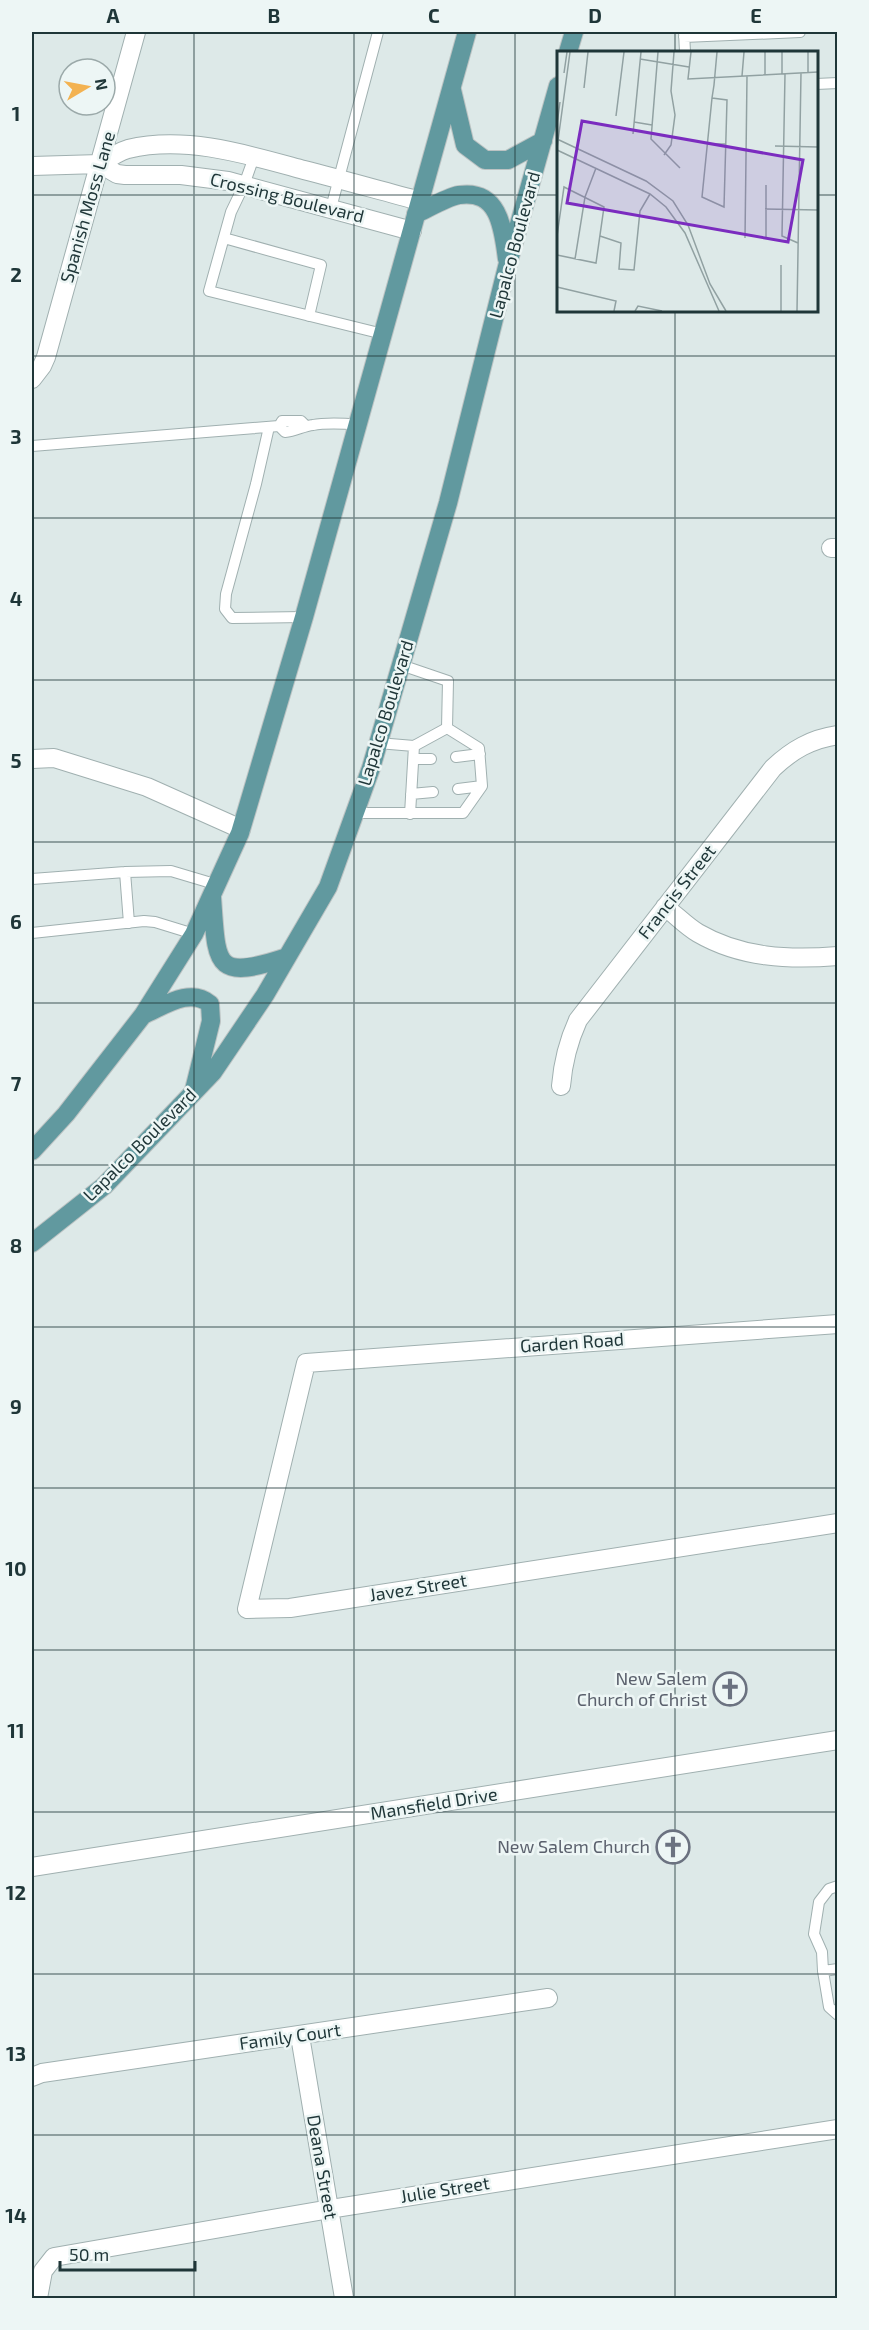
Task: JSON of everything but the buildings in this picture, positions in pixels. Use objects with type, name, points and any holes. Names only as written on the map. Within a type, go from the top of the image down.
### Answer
[{"type":"main road","points":[[32,1151],[66,1114],[143,1015],[194,934],[241,829],[304,617],[468,32]]},
{"type":"main road","points":[[568,51],[574,32]]},
{"type":"main road","points":[[452,89],[465,145],[485,160],[508,160],[543,141]]},
{"type":"main road","name":"Lapalco Boulevard","points":[[32,1243],[104,1186],[213,1072],[265,995],[328,887],[378,743],[448,503],[507,267],[557,90]]},
{"type":"main road","points":[[416,215],[458,195],[481,197],[494,207],[502,225],[507,267]]},
{"type":"main road","points":[[215,890],[216,948],[224,963],[235,970],[257,967],[287,957]]},
{"type":"main road","points":[[143,1015],[188,996],[202,998],[210,1004],[211,1021],[193,1092]]},
{"type":"street","name":"Spanish Moss Lane","points":[[32,379],[46,357],[136,32]]},
{"type":"street","name":"Crossing Boulevard","points":[[100,164],[124,151],[164,146],[202,147],[254,157],[339,179],[416,215]]},
{"type":"street","name":"Crossing Boulevard","points":[[100,164],[117,174],[181,175],[244,185],[331,208],[416,215]]},
{"type":"street","points":[[32,166],[100,164]]},
{"type":"street","name":"Francis Street","points":[[561,1086],[562,1065],[568,1042],[578,1020],[773,768],[789,753],[806,743],[837,735]]},
{"type":"street","points":[[32,759],[54,758],[147,787],[241,829]]},
{"type":"street","points":[[665,907],[697,932],[731,948],[759,956],[837,957]]},
{"type":"street","name":"Garden Road","points":[[306,1363],[837,1324]]},
{"type":"street","name":"Javez Street","points":[[306,1363],[248,1609],[290,1608],[837,1523]]},
{"type":"street","name":"Mansfield Drive","points":[[32,1867],[837,1740]]},
{"type":"street","name":"Family Court","points":[[32,2077],[42,2073],[548,1998]]},
{"type":"street","name":"Deana Street","points":[[300,2036],[344,2298]]},
{"type":"street","name":"Julie Street","points":[[39,2298],[44,2271],[54,2257],[330,2209],[837,2129]]},
{"type":"lane","points":[[331,208],[378,32]]},
{"type":"lane","points":[[685,51],[684,34],[800,32]]},
{"type":"lane","points":[[818,84],[837,83]]},
{"type":"lane","points":[[254,157],[231,212],[209,291],[383,334]]},
{"type":"lane","points":[[224,238],[321,265],[309,316]]},
{"type":"lane","points":[[32,446],[274,427],[285,432],[302,430],[306,426],[317,424],[358,424]]},
{"type":"lane","points":[[274,427],[226,594],[225,609],[232,618],[304,617]]},
{"type":"lane","points":[[401,665],[448,681],[447,728]]},
{"type":"lane","points":[[378,743],[414,746],[447,728]]},
{"type":"lane","points":[[355,813],[463,813],[482,786],[479,748],[447,728]]},
{"type":"lane","points":[[410,814],[414,746]]},
{"type":"lane","points":[[456,757],[480,754]]},
{"type":"lane","points":[[414,759],[431,759]]},
{"type":"lane","points":[[459,789],[482,786]]},
{"type":"lane","points":[[411,794],[433,792]]},
{"type":"lane","points":[[32,879],[171,871],[215,890]]},
{"type":"lane","points":[[124,872],[129,923]]},
{"type":"lane","points":[[32,933],[155,922],[194,934]]},
{"type":"lane","points":[[837,1886],[829,1889],[819,1902],[814,1934],[822,1952],[830,2007],[837,2015]]},
{"type":"lane","points":[[823,1971],[837,1969]]},
{"type":"place","name":"New Salem Church of Christ","points":[[730,1689]]},
{"type":"place","name":"New Salem Church","points":[[673,1847]]}]
